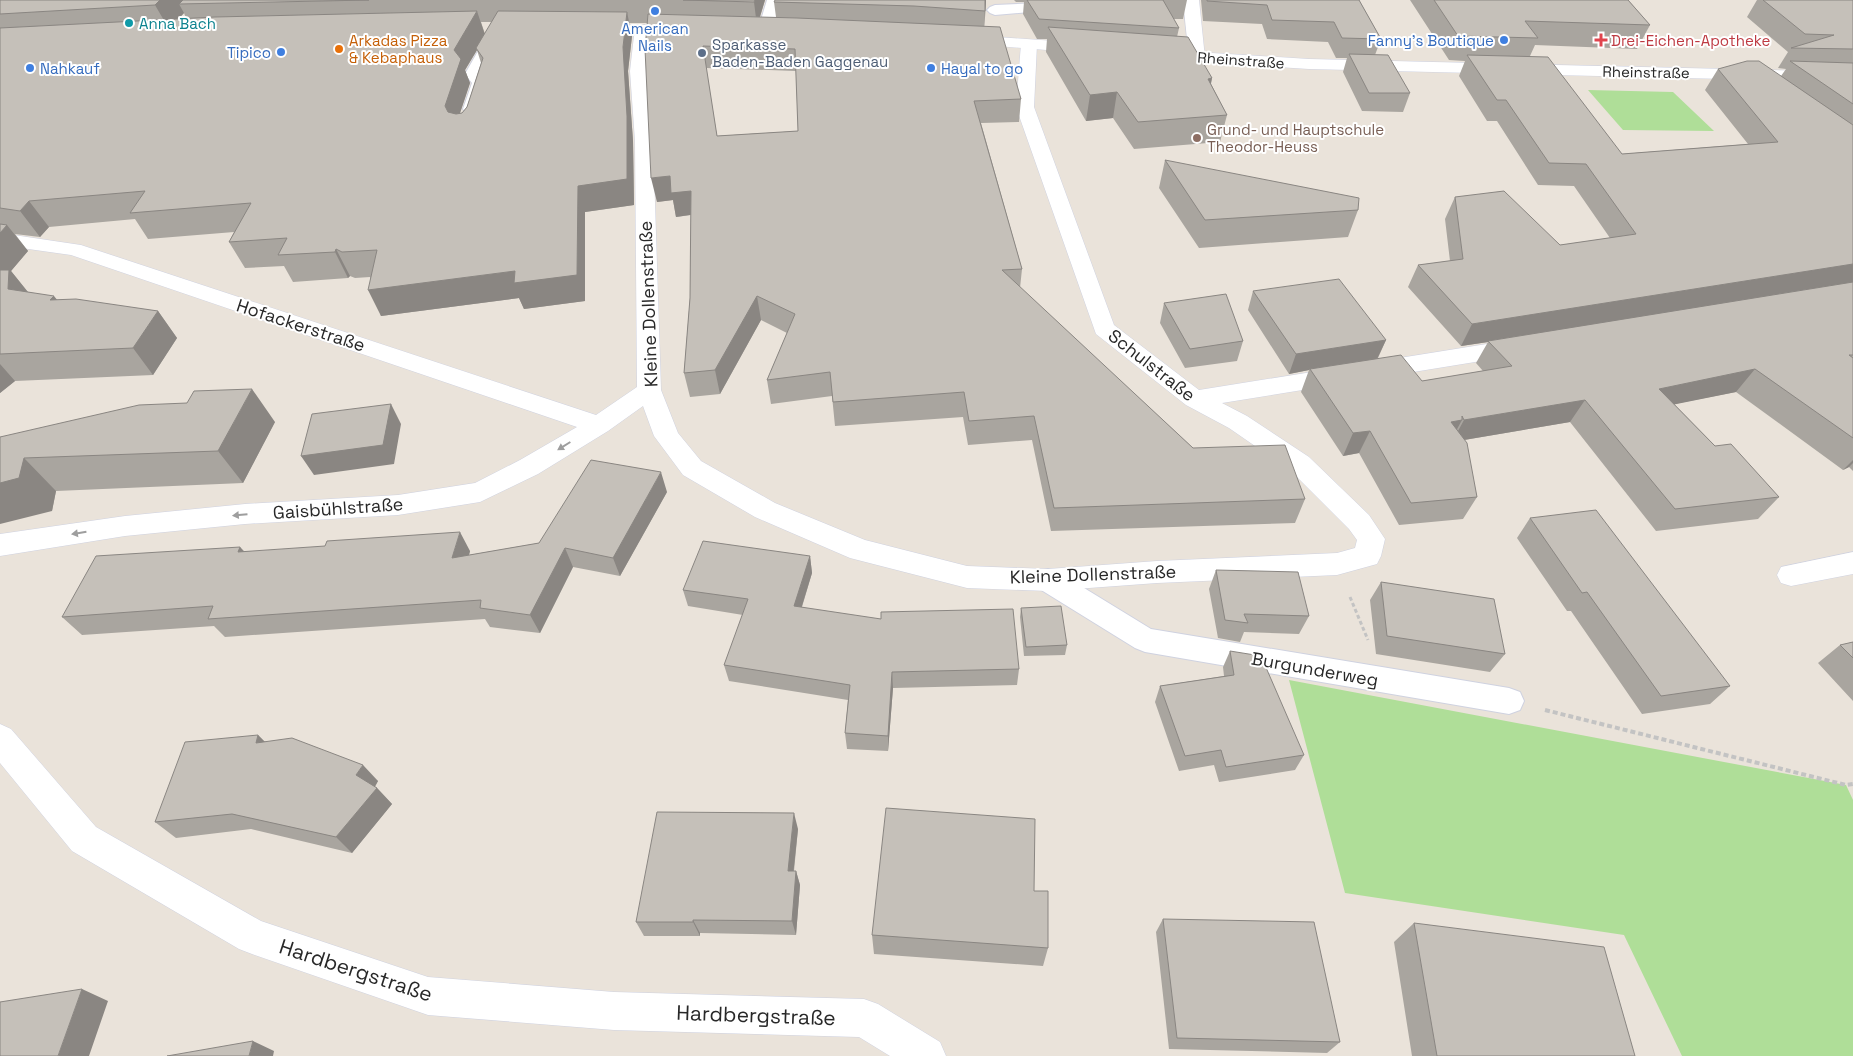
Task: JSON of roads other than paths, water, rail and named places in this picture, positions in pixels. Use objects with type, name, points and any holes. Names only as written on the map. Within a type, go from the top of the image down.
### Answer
[{"type":"street","points":[[1191,0],[1197,58]]},
{"type":"street","points":[[481,29],[518,29]]},
{"type":"street","points":[[574,29],[698,31]]},
{"type":"street","name":"Kleine Dollenstraße","points":[[645,30],[642,36],[639,71],[644,141],[649,390],[667,436],[692,468],[765,510],[860,550],[967,577],[1048,580],[1157,572],[1337,564],[1367,556]]},
{"type":"street","points":[[745,32],[773,33]]},
{"type":"street","points":[[952,39],[1103,50]]},
{"type":"street","name":"Schulstraße","points":[[1029,44],[1025,106],[1104,330],[1195,399],[1238,422],[1300,464],[1359,522],[1370,539],[1367,556]]},
{"type":"street","name":"Rheinstraße","points":[[1150,54],[1309,64],[1853,77]]},
{"type":"street","points":[[1750,74],[1774,91]]},
{"type":"street","name":"Hofackerstraße","points":[[0,239],[74,249],[599,424]]},
{"type":"street","points":[[1195,399],[1539,343]]},
{"type":"street","name":"Gaisbühlstraße","points":[[0,545],[125,526],[245,514],[398,505],[480,492],[529,468],[649,390]]},
{"type":"street","points":[[1791,575],[1853,563]]},
{"type":"street","name":"Hardbergstraße","points":[[0,738],[84,839],[252,936],[428,996],[614,1011],[864,1018],[926,1056]]},
{"type":"lane","points":[[773,33],[774,0]]},
{"type":"lane","points":[[993,42],[995,5],[1071,6]]},
{"type":"lane","points":[[468,124],[481,82],[473,74],[499,29]]},
{"type":"lane","name":"Burgunderweg","points":[[1048,580],[1145,640],[1509,701]]},
{"type":"place","name":"American Nails","points":[[655,11]]},
{"type":"place","name":"Anna Bach","points":[[129,23]]},
{"type":"place","name":"Fanny's Boutique","points":[[1504,40]]},
{"type":"place","name":"Drei-Eichen-Apotheke","points":[[1601,40]]},
{"type":"place","name":"Arkadas Pizza & Kebaphaus","points":[[339,49]]},
{"type":"place","name":"Tipico","points":[[281,52]]},
{"type":"place","name":"Sparkasse Baden-Baden Gaggenau","points":[[702,53]]},
{"type":"place","name":"Nahkauf","points":[[30,68]]},
{"type":"place","name":"Hayal to go","points":[[931,68]]},
{"type":"place","name":"Grund- und Hauptschule Theodor-Heuss","points":[[1197,138]]}]
